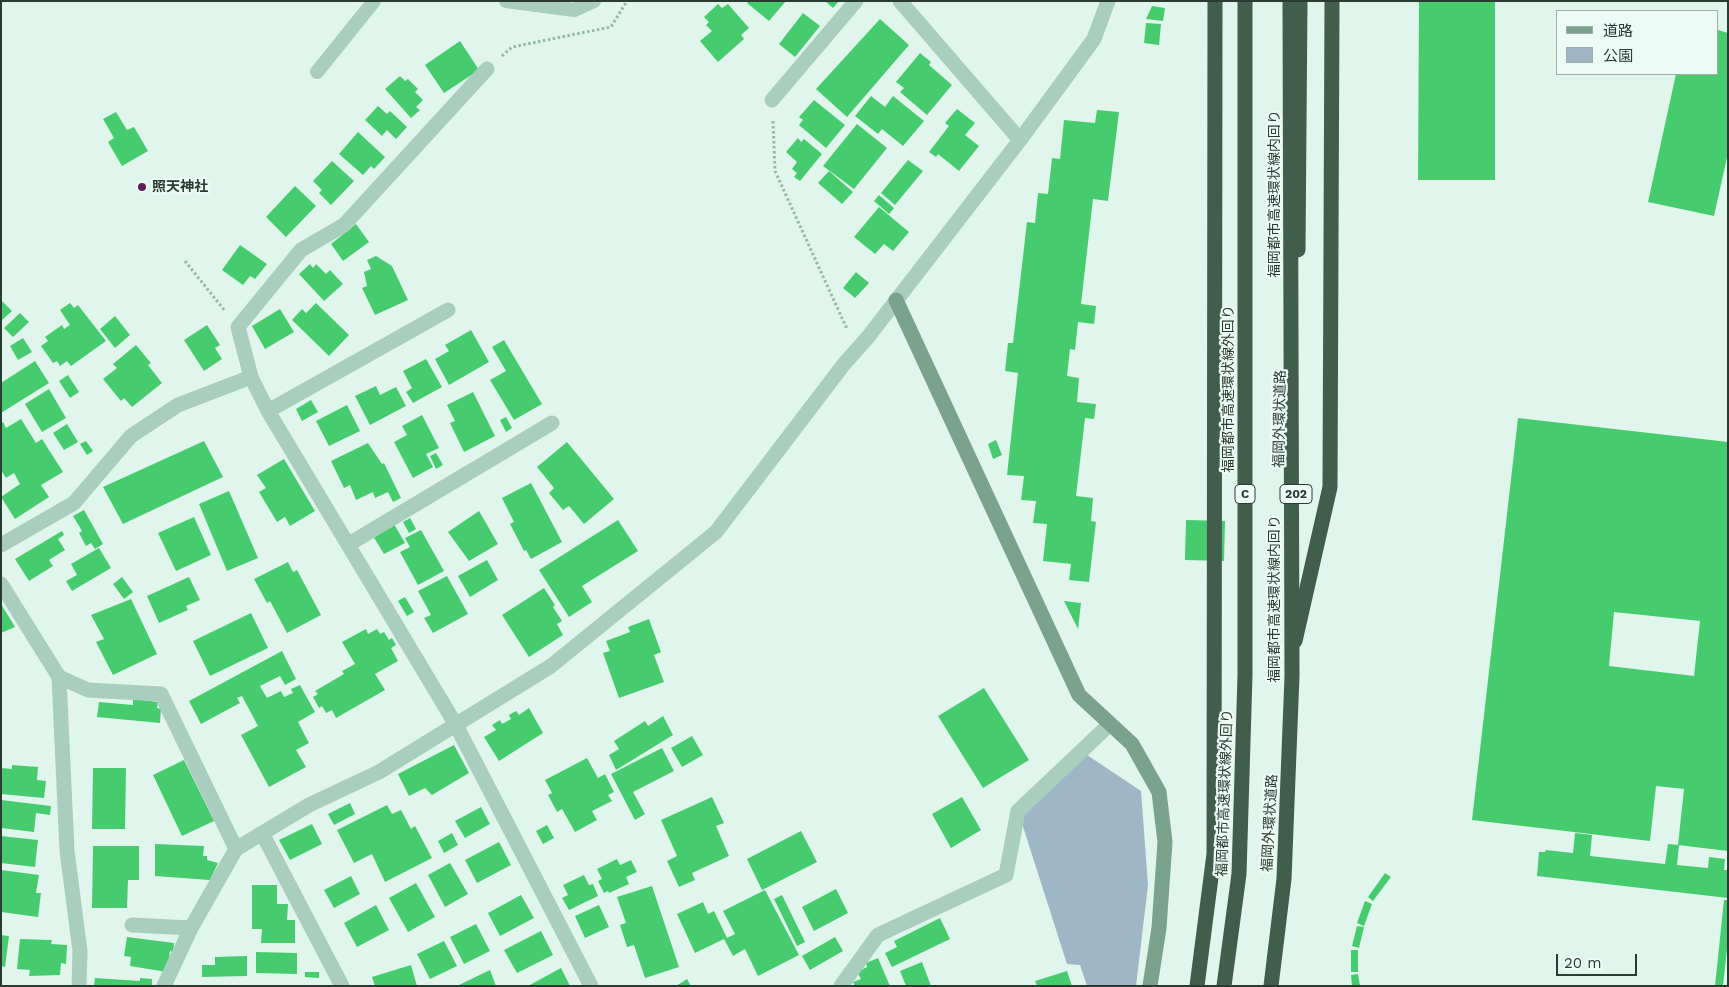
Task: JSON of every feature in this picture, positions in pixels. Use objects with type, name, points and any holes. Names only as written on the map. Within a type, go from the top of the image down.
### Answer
[{"type":"highway","points":[[1197,986],[1214,854],[1215,1]]},
{"type":"highway","name":"福岡都市高速環状線外回り","points":[[1225,986],[1239,874],[1245,675],[1244,1]]},
{"type":"highway","name":"福岡外環状道路","points":[[1225,986],[1242,809],[1248,1]]},
{"type":"highway","name":"福岡都市高速環状線内回り","points":[[1272,986],[1284,879],[1292,676],[1290,1]]},
{"type":"highway","name":"福岡外環状道路","points":[[1272,986],[1280,938],[1294,644],[1300,1]]},
{"type":"highway","points":[[1294,644],[1330,487],[1332,1]]},
{"type":"street","points":[[772,100],[856,1]]},
{"type":"street","points":[[164,986],[191,928],[236,850],[309,805],[379,772],[551,666],[716,532],[844,364],[1020,140],[1094,39],[1108,1]]},
{"type":"street","points":[[907,4],[1020,140]]},
{"type":"street","points":[[487,69],[344,225],[301,250],[238,327],[251,377],[268,411],[456,725],[591,986]]},
{"type":"street","points":[[896,300],[1079,695],[1132,744],[1159,792],[1165,842],[1160,928],[1150,986]]},
{"type":"street","points":[[268,411],[448,310]]},
{"type":"street","points":[[1,545],[74,503],[131,436],[178,405],[251,377]]},
{"type":"street","points":[[349,544],[552,424]]},
{"type":"street","points":[[1,584],[59,677],[67,851],[80,951],[79,986]]},
{"type":"street","points":[[59,677],[88,690],[161,694],[236,850]]},
{"type":"street","points":[[841,986],[878,936],[1006,875],[1018,811],[1110,724]]},
{"type":"street","points":[[262,833],[342,986]]},
{"type":"street","points":[[132,924],[191,928]]},
{"type":"lane","points":[[317,72],[374,1]]},
{"type":"lane","points":[[506,1],[576,10],[594,1]]},
{"type":"path","points":[[487,69],[512,47],[611,27],[627,1]]},
{"type":"path","points":[[772,100],[775,171],[848,332]]},
{"type":"path","points":[[185,261],[238,327]]},
{"type":"green space","points":[[1081,751],[1141,791],[1148,885],[1136,986],[1087,986],[1080,965],[1067,964],[1018,811]]},
{"type":"building","points":[[749,1],[786,1],[769,21],[747,3]]},
{"type":"building","points":[[825,1],[839,1],[833,8]]},
{"type":"building","points":[[1419,1],[1495,1],[1495,180],[1418,180]]},
{"type":"building","points":[[718,4],[722,8],[728,4],[749,28],[741,35],[744,39],[718,62],[700,41],[712,31],[706,25],[709,22],[704,17]]},
{"type":"building","points":[[1152,6],[1165,8],[1163,21],[1146,19]]},
{"type":"building","points":[[803,13],[820,26],[795,57],[779,44]]},
{"type":"building","points":[[880,19],[909,45],[847,117],[816,89]]},
{"type":"building","points":[[1146,23],[1161,24],[1159,45],[1144,43]]},
{"type":"building","points":[[1719,30],[1728,33],[1728,153],[1714,216],[1648,202],[1676,75],[1719,75]]},
{"type":"building","points":[[460,41],[479,70],[444,93],[425,65]]},
{"type":"building","points":[[920,53],[931,62],[929,65],[952,85],[927,115],[900,92],[904,88],[896,82]]},
{"type":"building","points":[[400,76],[405,81],[408,79],[418,89],[415,92],[423,100],[416,107],[420,110],[411,118],[385,89]]},
{"type":"building","points":[[871,96],[885,107],[893,96],[924,121],[903,146],[882,129],[878,134],[855,116]]},
{"type":"building","points":[[814,100],[845,125],[826,148],[799,125],[803,120],[799,117]]},
{"type":"building","points":[[378,106],[387,114],[390,111],[407,127],[396,139],[387,130],[382,136],[365,120]]},
{"type":"building","points":[[957,109],[975,123],[965,135],[979,146],[959,171],[938,154],[936,157],[929,152],[949,126],[945,123]]},
{"type":"building","points":[[1097,110],[1119,112],[1108,201],[1093,199],[1081,304],[1096,306],[1094,324],[1078,322],[1075,350],[1070,349],[1067,376],[1079,378],[1077,402],[1096,404],[1094,419],[1085,418],[1076,496],[1093,498],[1091,521],[1096,522],[1089,582],[1069,580],[1071,564],[1043,561],[1047,524],[1033,523],[1036,501],[1021,500],[1024,476],[1007,475],[1018,373],[1005,371],[1008,343],[1013,343],[1027,222],[1035,223],[1038,193],[1048,194],[1052,158],[1060,159],[1064,120],[1095,123]]},
{"type":"building","points":[[116,112],[127,130],[134,127],[148,151],[122,166],[108,142],[114,138],[103,119]]},
{"type":"building","points":[[857,124],[887,148],[854,189],[823,166]]},
{"type":"building","points":[[358,132],[385,157],[374,169],[371,166],[363,175],[339,154]]},
{"type":"building","points":[[798,138],[801,142],[804,139],[822,154],[800,181],[794,177],[797,173],[792,169],[797,162],[786,152]]},
{"type":"building","points":[[908,160],[923,171],[895,205],[881,193]]},
{"type":"building","points":[[332,161],[354,181],[331,205],[319,193],[322,190],[313,181]]},
{"type":"building","points":[[829,171],[853,192],[842,204],[818,183]]},
{"type":"building","points":[[295,186],[316,206],[286,237],[266,217]]},
{"type":"building","points":[[879,195],[894,208],[889,214],[874,201]]},
{"type":"building","points":[[879,207],[909,232],[893,251],[884,244],[875,254],[854,237]]},
{"type":"building","points":[[356,224],[369,242],[343,261],[331,244]]},
{"type":"building","points":[[240,245],[267,264],[255,279],[250,276],[243,285],[222,270]]},
{"type":"building","points":[[376,256],[392,266],[408,300],[375,315],[362,288],[367,286],[364,272],[371,269],[367,260]]},
{"type":"building","points":[[310,264],[313,268],[316,264],[326,274],[330,270],[343,284],[324,301],[299,274]]},
{"type":"building","points":[[856,272],[869,283],[855,298],[843,288]]},
{"type":"building","points":[[1,300],[12,311],[1,321]]},
{"type":"building","points":[[70,303],[74,308],[78,305],[106,341],[71,366],[67,361],[60,366],[57,361],[53,363],[41,346],[48,341],[45,337],[62,325],[64,329],[70,325],[60,310]]},
{"type":"building","points":[[316,303],[349,335],[329,356],[292,320],[302,309],[306,313]]},
{"type":"building","points":[[280,309],[294,332],[265,349],[252,326]]},
{"type":"building","points":[[20,313],[29,322],[13,337],[4,328]]},
{"type":"building","points":[[115,316],[130,335],[115,348],[100,329]]},
{"type":"building","points":[[207,325],[220,345],[215,348],[222,359],[204,371],[184,340]]},
{"type":"building","points":[[471,330],[489,362],[449,385],[435,359],[449,351],[445,345]]},
{"type":"building","points":[[23,338],[32,352],[18,360],[10,346]]},
{"type":"building","points":[[504,340],[542,404],[514,420],[490,380],[506,371],[492,347]]},
{"type":"building","points":[[136,345],[151,363],[148,365],[162,383],[132,407],[124,398],[121,401],[103,379],[117,368],[113,364]]},
{"type":"building","points":[[426,359],[442,387],[413,403],[406,392],[412,388],[403,371]]},
{"type":"building","points":[[35,361],[49,383],[1,413],[1,383]]},
{"type":"building","points":[[68,375],[79,392],[70,398],[59,381]]},
{"type":"building","points":[[376,386],[380,395],[396,387],[406,406],[370,425],[355,396]]},
{"type":"building","points":[[49,389],[66,418],[42,432],[25,404]]},
{"type":"building","points":[[473,392],[495,436],[464,452],[450,423],[455,421],[447,405]]},
{"type":"building","points":[[311,400],[318,412],[302,421],[296,409]]},
{"type":"building","points":[[347,405],[360,431],[329,446],[316,421]]},
{"type":"building","points":[[422,415],[439,448],[426,454],[433,467],[413,478],[394,442],[407,435],[402,426]]},
{"type":"building","points":[[506,417],[512,428],[506,432],[500,420]]},
{"type":"building","points":[[1518,418],[1728,442],[1728,851],[1678,845],[1684,789],[1656,786],[1650,841],[1472,820]],"holes":[[[1614,612],[1700,621],[1694,676],[1609,666]]]},
{"type":"building","points":[[21,419],[36,443],[42,439],[63,472],[41,485],[49,497],[15,519],[1,497],[20,484],[14,473],[6,478],[1,470],[1,423],[3,422],[6,428]]},
{"type":"building","points":[[67,424],[78,442],[64,450],[53,433]]},
{"type":"building","points":[[996,440],[1002,455],[993,459],[988,444]]},
{"type":"building","points":[[86,441],[93,451],[87,455],[80,444]]},
{"type":"building","points":[[204,441],[223,477],[123,524],[103,487]]},
{"type":"building","points":[[567,442],[614,499],[584,524],[569,506],[563,510],[549,493],[554,488],[537,467]]},
{"type":"building","points":[[368,443],[382,464],[384,463],[401,498],[393,502],[388,492],[375,498],[373,492],[356,500],[350,485],[344,488],[331,461]]},
{"type":"building","points":[[436,453],[443,465],[436,469],[430,456]]},
{"type":"building","points":[[284,459],[315,511],[290,526],[285,517],[277,522],[259,492],[266,488],[257,475]]},
{"type":"building","points":[[531,483],[562,542],[531,559],[526,550],[524,551],[510,524],[514,522],[502,498]]},
{"type":"building","points":[[229,491],[258,558],[227,571],[199,504]]},
{"type":"building","points":[[84,510],[103,544],[95,549],[91,543],[86,546],[79,533],[82,531],[73,516]]},
{"type":"building","points":[[479,511],[498,544],[469,561],[448,532]]},
{"type":"building","points":[[194,517],[211,555],[176,571],[158,533]]},
{"type":"building","points":[[410,518],[416,529],[409,533],[403,522]]},
{"type":"building","points":[[618,520],[638,551],[582,586],[592,602],[569,617],[539,570]]},
{"type":"building","points":[[1186,520],[1225,521],[1224,561],[1185,560]]},
{"type":"building","points":[[394,524],[405,543],[384,554],[373,536]]},
{"type":"building","points":[[421,530],[444,571],[418,585],[400,552],[410,547],[405,538]]},
{"type":"building","points":[[62,531],[64,535],[58,539],[65,550],[49,560],[53,566],[29,581],[15,559]]},
{"type":"building","points":[[99,548],[111,568],[72,591],[66,581],[77,575],[71,564]]},
{"type":"building","points":[[487,560],[498,580],[470,597],[458,576]]},
{"type":"building","points":[[288,562],[293,572],[297,570],[321,615],[287,633],[270,601],[267,603],[254,579]]},
{"type":"building","points":[[447,576],[468,614],[433,633],[424,618],[431,615],[418,591]]},
{"type":"building","points":[[122,577],[133,592],[124,599],[113,584]]},
{"type":"building","points":[[189,577],[200,600],[186,606],[188,610],[159,623],[147,596]]},
{"type":"building","points":[[544,588],[555,605],[553,607],[562,621],[557,624],[563,635],[529,657],[502,615]]},
{"type":"building","points":[[405,597],[414,612],[407,616],[398,601]]},
{"type":"building","points":[[131,599],[157,654],[113,675],[96,642],[104,639],[91,615]]},
{"type":"building","points":[[1064,601],[1081,603],[1078,629]]},
{"type":"building","points":[[1,604],[15,627],[1,633]]},
{"type":"building","points":[[251,613],[268,648],[210,676],[193,641]]},
{"type":"building","points":[[649,619],[661,652],[654,655],[664,682],[619,698],[603,653],[610,651],[606,641],[630,632],[628,627]]},
{"type":"building","points":[[366,629],[368,634],[377,629],[380,634],[384,632],[389,640],[392,638],[396,645],[391,648],[398,661],[375,674],[385,690],[336,718],[332,710],[326,713],[322,706],[319,708],[313,697],[318,694],[315,691],[344,674],[342,671],[355,664],[342,642]]},
{"type":"building","points":[[282,651],[296,679],[285,685],[280,676],[260,686],[267,698],[281,691],[284,697],[293,693],[291,689],[300,685],[315,712],[298,722],[309,743],[296,750],[306,767],[269,787],[241,735],[258,726],[242,696],[237,698],[240,703],[201,724],[189,701]]},
{"type":"building","points":[[984,688],[1029,760],[983,788],[938,716]]},
{"type":"building","points":[[133,699],[158,702],[157,708],[161,709],[160,723],[97,717],[99,702],[133,705]]},
{"type":"building","points":[[529,708],[543,733],[499,761],[484,737],[496,730],[492,725],[500,720],[502,724],[511,719],[509,715],[516,711],[519,715]]},
{"type":"building","points":[[663,716],[673,735],[616,770],[609,755],[619,749],[614,741],[645,721],[648,726]]},
{"type":"building","points":[[692,736],[703,755],[682,767],[671,748]]},
{"type":"building","points":[[454,745],[469,773],[432,795],[425,788],[409,796],[398,774]]},
{"type":"building","points":[[662,748],[674,771],[633,792],[645,814],[635,820],[611,774]]},
{"type":"building","points":[[587,758],[598,778],[605,774],[614,792],[608,795],[612,801],[592,811],[597,820],[575,832],[562,809],[557,812],[548,795],[552,793],[545,780]]},
{"type":"building","points":[[184,760],[214,821],[182,836],[153,775]]},
{"type":"building","points":[[12,765],[38,767],[37,780],[46,781],[44,798],[1,794],[1,768],[12,769]]},
{"type":"building","points":[[93,768],[126,768],[125,829],[92,829]]},
{"type":"building","points":[[712,797],[724,823],[716,826],[729,856],[692,873],[695,880],[679,887],[667,861],[677,856],[661,820]]},
{"type":"building","points":[[962,797],[981,830],[951,848],[932,814]]},
{"type":"building","points":[[1,800],[51,806],[50,815],[36,813],[34,832],[1,828]]},
{"type":"building","points":[[350,803],[355,814],[334,825],[328,814]]},
{"type":"building","points":[[387,805],[392,814],[401,810],[411,829],[415,826],[432,858],[385,882],[372,854],[354,863],[337,830]]},
{"type":"building","points":[[481,807],[490,824],[465,838],[455,821]]},
{"type":"building","points":[[312,824],[322,844],[290,860],[279,840]]},
{"type":"building","points":[[547,825],[554,838],[543,844],[536,831]]},
{"type":"building","points":[[801,831],[817,862],[762,890],[747,859]]},
{"type":"building","points":[[452,833],[458,845],[444,853],[438,841]]},
{"type":"building","points":[[1575,833],[1592,835],[1590,856],[1665,864],[1668,844],[1679,845],[1677,865],[1708,868],[1709,857],[1725,859],[1724,870],[1728,870],[1728,898],[1537,876],[1539,852],[1545,852],[1546,850],[1573,853]]},
{"type":"building","points":[[1,836],[38,840],[35,867],[1,863]]},
{"type":"building","points":[[499,842],[511,865],[477,883],[465,860]]},
{"type":"building","points":[[155,844],[204,846],[203,856],[207,856],[207,860],[218,863],[210,880],[155,876]]},
{"type":"building","points":[[93,846],[139,846],[139,880],[128,880],[127,908],[92,908]]},
{"type":"building","points":[[617,859],[620,865],[631,860],[637,872],[626,877],[629,884],[609,893],[608,891],[604,893],[598,881],[602,879],[597,869]]},
{"type":"building","points":[[450,863],[468,894],[445,907],[428,875]]},
{"type":"building","points":[[1,870],[39,875],[36,893],[41,893],[38,917],[1,912]]},
{"type":"building","points":[[1385,873],[1391,877],[1373,901],[1368,897]]},
{"type":"building","points":[[584,875],[589,885],[593,884],[598,896],[569,910],[562,898],[568,895],[563,885]]},
{"type":"building","points":[[351,876],[360,894],[334,908],[324,890]]},
{"type":"building","points":[[416,883],[435,917],[408,932],[389,898]]},
{"type":"building","points":[[252,885],[277,885],[277,904],[288,904],[287,920],[295,920],[295,943],[261,943],[262,929],[252,929]]},
{"type":"building","points":[[652,886],[679,967],[645,978],[634,945],[627,947],[620,925],[626,923],[617,897]]},
{"type":"building","points":[[836,889],[848,913],[814,931],[802,907]]},
{"type":"building","points":[[765,890],[799,955],[758,976],[745,949],[733,956],[724,939],[695,953],[677,914],[703,902],[708,914],[714,911],[727,938],[735,934],[723,911]]},
{"type":"building","points":[[521,895],[534,918],[500,936],[488,913]]},
{"type":"building","points":[[782,895],[805,942],[797,946],[774,899]]},
{"type":"building","points":[[1724,900],[1728,900],[1728,940],[1723,986],[1715,986]]},
{"type":"building","points":[[1365,901],[1372,904],[1364,926],[1357,923]]},
{"type":"building","points":[[376,905],[389,930],[357,947],[344,923]]},
{"type":"building","points":[[599,905],[609,927],[585,938],[575,916]]},
{"type":"building","points":[[940,918],[950,939],[892,967],[885,953],[897,947],[894,941]]},
{"type":"building","points":[[476,924],[490,951],[464,964],[450,937]]},
{"type":"building","points":[[1357,926],[1364,927],[1359,948],[1352,946]]},
{"type":"building","points":[[541,931],[553,955],[517,973],[504,950]]},
{"type":"building","points":[[1,935],[9,936],[5,967],[1,966]]},
{"type":"building","points":[[127,937],[174,943],[173,952],[170,951],[167,972],[130,966],[131,957],[124,956]]},
{"type":"building","points":[[835,937],[843,951],[810,970],[802,956]]},
{"type":"building","points":[[20,939],[52,940],[51,944],[67,945],[66,964],[61,963],[60,975],[29,976],[30,970],[17,969]]},
{"type":"building","points":[[444,941],[457,966],[430,979],[417,954]]},
{"type":"building","points":[[1351,950],[1358,950],[1358,972],[1351,972]]},
{"type":"building","points":[[256,952],[297,953],[297,974],[256,973]]},
{"type":"building","points":[[247,956],[247,976],[202,977],[202,965],[215,965],[215,957]]},
{"type":"building","points":[[878,958],[890,986],[855,986],[853,982],[861,979],[857,972],[867,967],[866,963]]},
{"type":"building","points":[[922,962],[931,986],[906,986],[900,971]]},
{"type":"building","points":[[411,965],[417,986],[375,986],[372,977]]},
{"type":"building","points":[[561,968],[570,986],[528,986]]},
{"type":"building","points":[[490,970],[496,986],[457,986]]},
{"type":"building","points":[[1067,971],[1072,986],[1037,986],[1035,981]]},
{"type":"building","points":[[305,972],[319,972],[319,978],[305,977]]},
{"type":"building","points":[[1358,974],[1360,986],[1352,986],[1351,975]]},
{"type":"building","points":[[95,978],[140,981],[140,978],[152,979],[152,986],[94,986]]},
{"type":"building","points":[[687,979],[691,986],[676,986]]},
{"type":"place","name":"照天神社","points":[[142,187]]}]
